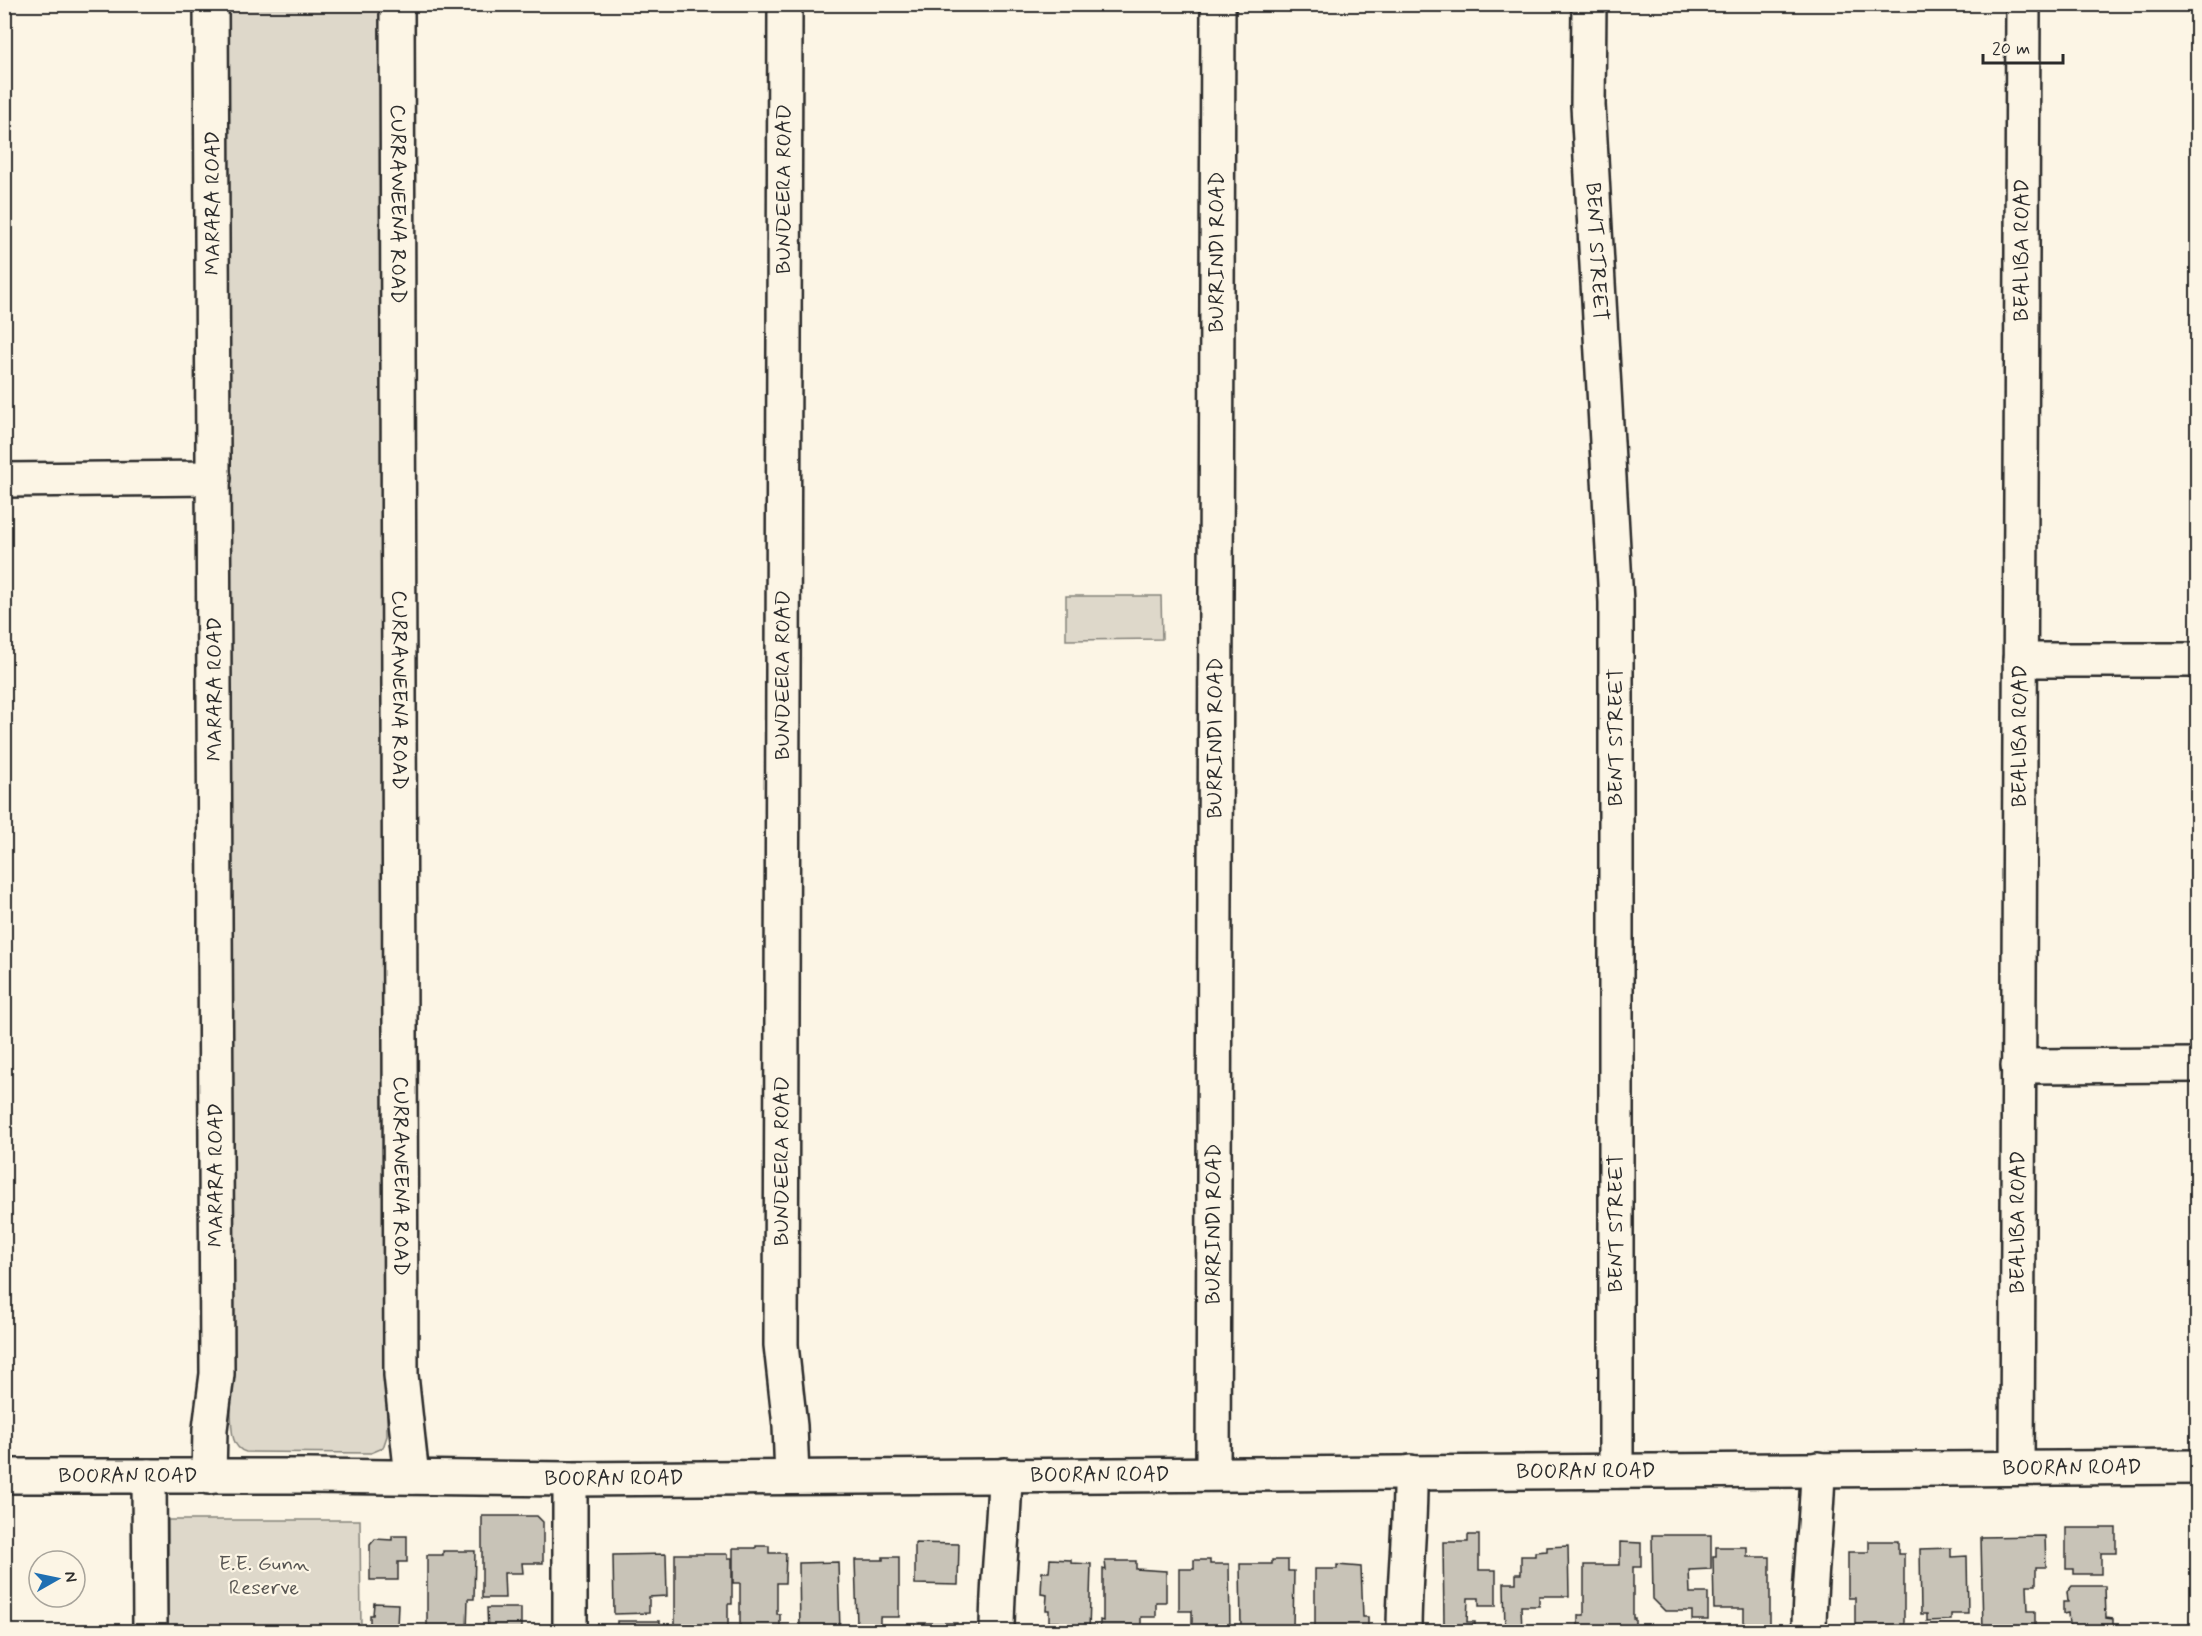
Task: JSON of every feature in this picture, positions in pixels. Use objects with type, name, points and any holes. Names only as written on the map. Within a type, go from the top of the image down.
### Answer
[{"type":"street","name":"MARARA ROAD","points":[[211,4],[217,1374],[210,1429],[218,1476]]},
{"type":"street","name":"CURRAWEENA ROAD","points":[[398,4],[401,1375],[393,1440],[403,1477]]},
{"type":"street","name":"BUNDEERA ROAD","points":[[781,1477],[772,1417],[781,1345],[785,4]]},
{"type":"street","name":"BURRINDI ROAD","points":[[1214,1473],[1218,4]]},
{"type":"street","name":"BENT STREET","points":[[1588,4],[1588,105],[1616,602],[1616,1471]]},
{"type":"street","name":"BEALIBA ROAD","points":[[2018,1468],[2023,4]]},
{"type":"street","points":[[4,480],[214,478]]},
{"type":"street","points":[[2020,660],[2198,660]]},
{"type":"street","points":[[2018,1066],[2198,1065]]},
{"type":"street","name":"BOORAN ROAD","points":[[4,1476],[570,1479],[2198,1467]]},
{"type":"street","points":[[1809,1469],[1800,1506],[1809,1618]]},
{"type":"street","points":[[1402,1472],[1392,1510],[1404,1598],[1404,1632]]},
{"type":"street","points":[[996,1475],[987,1512],[997,1591],[997,1632]]},
{"type":"street","points":[[149,1476],[150,1632]]},
{"type":"street","points":[[570,1479],[570,1632]]},
{"type":"green space","points":[[225,5],[384,5],[383,763],[387,1436],[383,1448],[371,1453],[246,1452],[237,1446],[232,1430]]},
{"type":"green space","points":[[1066,596],[1161,596],[1162,639],[1066,640]]},
{"type":"green space","name":"E.E. Gunn Reserve","points":[[168,1520],[360,1520],[361,1631],[168,1631]]},
{"type":"building","points":[[482,1516],[537,1516],[543,1522],[543,1563],[522,1563],[523,1573],[504,1573],[505,1598],[482,1598]]},
{"type":"building","points":[[2066,1528],[2116,1528],[2116,1553],[2101,1553],[2101,1574],[2073,1574],[2073,1569],[2066,1569]]},
{"type":"building","points":[[1468,1535],[1479,1535],[1479,1570],[1496,1570],[1496,1606],[1479,1606],[1479,1598],[1468,1598],[1467,1622],[1475,1622],[1475,1632],[1446,1632],[1443,1542],[1468,1542]]},
{"type":"building","points":[[1652,1535],[1711,1535],[1711,1569],[1689,1570],[1690,1593],[1708,1593],[1708,1620],[1692,1620],[1692,1611],[1665,1611],[1653,1599]]},
{"type":"building","points":[[392,1536],[407,1536],[407,1562],[398,1562],[398,1580],[370,1580],[370,1545],[375,1539],[392,1540]]},
{"type":"building","points":[[2045,1536],[2046,1567],[2036,1567],[2036,1585],[2027,1585],[2028,1611],[2035,1611],[2035,1632],[1983,1632],[1981,1537]]},
{"type":"building","points":[[1869,1541],[1898,1541],[1898,1554],[1904,1554],[1904,1632],[1855,1632],[1855,1598],[1848,1598],[1848,1552],[1869,1552]]},
{"type":"building","points":[[1620,1542],[1641,1543],[1641,1567],[1633,1567],[1635,1632],[1578,1632],[1578,1615],[1584,1615],[1584,1565],[1620,1565]]},
{"type":"building","points":[[915,1543],[959,1544],[958,1585],[915,1584]]},
{"type":"building","points":[[756,1546],[769,1546],[769,1553],[786,1553],[785,1583],[777,1583],[777,1614],[780,1614],[780,1632],[740,1632],[740,1583],[733,1583],[733,1548],[756,1548]]},
{"type":"building","points":[[1568,1546],[1569,1596],[1539,1596],[1539,1606],[1521,1606],[1522,1632],[1505,1632],[1504,1583],[1516,1583],[1516,1574],[1521,1574],[1521,1556],[1535,1556],[1535,1552],[1547,1551],[1547,1547]]},
{"type":"building","points":[[1716,1547],[1747,1547],[1747,1557],[1770,1557],[1770,1632],[1744,1632],[1744,1609],[1714,1609],[1713,1556],[1716,1556]]},
{"type":"building","points":[[1951,1548],[1951,1557],[1967,1556],[1968,1614],[1951,1614],[1951,1620],[1927,1621],[1927,1614],[1921,1614],[1920,1549]]},
{"type":"building","points":[[443,1551],[475,1551],[474,1599],[468,1599],[467,1632],[427,1632],[427,1555],[443,1555]]},
{"type":"building","points":[[666,1554],[667,1596],[649,1597],[649,1613],[614,1614],[613,1555]]},
{"type":"building","points":[[675,1554],[728,1554],[728,1558],[732,1558],[732,1604],[728,1604],[728,1632],[675,1632]]},
{"type":"building","points":[[883,1557],[899,1557],[899,1617],[880,1617],[880,1624],[857,1624],[855,1560],[883,1560]]},
{"type":"building","points":[[1050,1559],[1091,1564],[1089,1632],[1058,1632],[1058,1622],[1049,1622],[1049,1610],[1046,1610],[1047,1595],[1041,1594],[1042,1572],[1049,1572]]},
{"type":"building","points":[[1194,1560],[1210,1560],[1210,1564],[1229,1564],[1230,1632],[1192,1632],[1192,1611],[1179,1611],[1179,1569],[1194,1569]]},
{"type":"building","points":[[1272,1560],[1288,1560],[1288,1571],[1294,1571],[1293,1629],[1241,1628],[1240,1564],[1272,1564]]},
{"type":"building","points":[[1105,1561],[1136,1561],[1136,1569],[1166,1571],[1166,1602],[1156,1602],[1156,1617],[1141,1617],[1141,1627],[1146,1627],[1146,1632],[1100,1632],[1100,1620],[1103,1621]]},
{"type":"building","points":[[838,1562],[840,1632],[800,1631],[799,1563]]},
{"type":"building","points":[[1337,1565],[1361,1567],[1363,1617],[1368,1617],[1368,1632],[1331,1632],[1331,1629],[1315,1629],[1315,1569],[1337,1569]]},
{"type":"building","points":[[2072,1586],[2105,1586],[2106,1618],[2113,1619],[2113,1632],[2073,1632],[2069,1625],[2068,1613],[2063,1614],[2063,1602],[2068,1602],[2067,1592]]},
{"type":"building","points":[[374,1603],[398,1604],[397,1628],[403,1627],[402,1632],[370,1632],[370,1615],[373,1615]]},
{"type":"building","points":[[487,1608],[521,1608],[521,1632],[488,1632]]},
{"type":"building","points":[[617,1621],[660,1621],[660,1624],[671,1625],[671,1632],[617,1632]]},
{"type":"building","points":[[919,1623],[957,1623],[957,1632],[914,1632],[918,1630]]},
{"type":"building","points":[[875,1627],[893,1627],[893,1632],[875,1632]]}]
